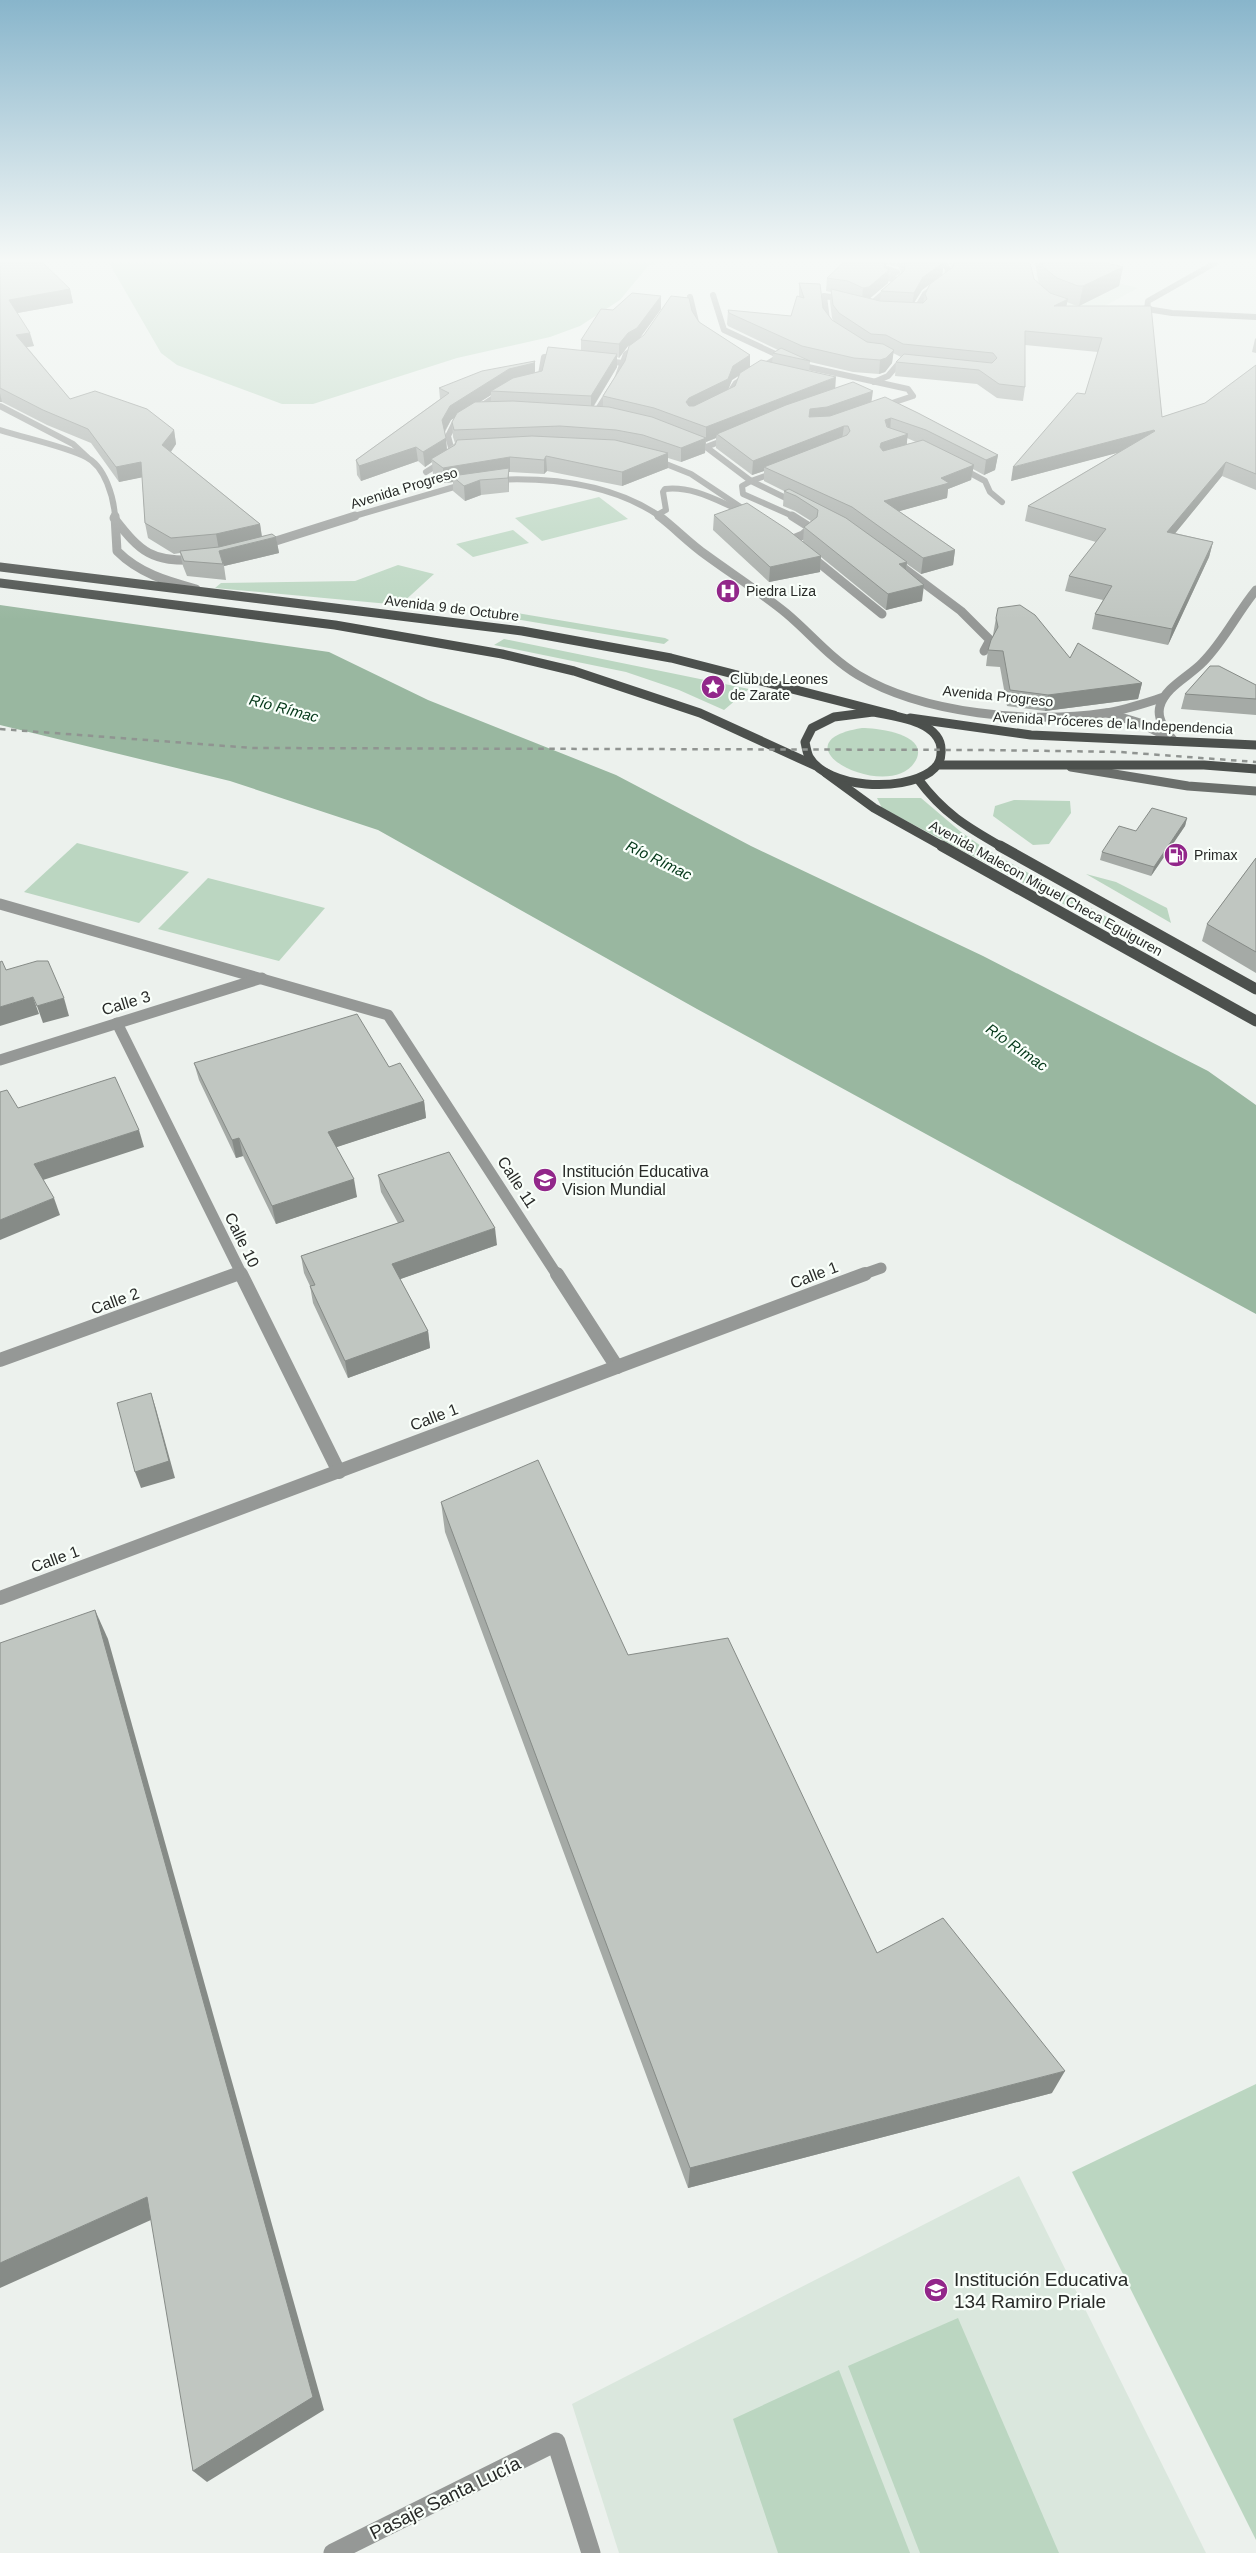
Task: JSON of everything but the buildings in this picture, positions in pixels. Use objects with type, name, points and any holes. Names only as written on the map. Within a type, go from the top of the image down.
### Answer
[{"type":"main road","name":"Avenida 9 de Octubre","points":[[0,567],[480,625],[604,644],[678,660],[894,715]]},
{"type":"main road","points":[[0,583],[335,625],[502,654],[574,670],[700,712],[842,780],[868,784],[901,783],[918,778],[938,765],[1204,765],[1256,769]]},
{"type":"main road","points":[[816,766],[806,755],[804,744],[808,733],[818,724],[833,716],[852,712],[894,715]]},
{"type":"main road","name":"Avenida Próceres de la Independencia","points":[[894,715],[976,730],[1031,735],[1256,745]]},
{"type":"main road","points":[[910,718],[935,735],[941,745],[942,755],[938,765]]},
{"type":"main road","points":[[1052,764],[1188,786],[1256,791]]},
{"type":"main road","name":"Avenida Malecon Miguel Checa Eguiguren","points":[[826,773],[874,808],[1256,1021]]},
{"type":"main road","name":"Avenida Malecon Miguel Checa Eguiguren","points":[[918,778],[935,802],[968,828],[1256,990]]},
{"type":"street","points":[[594,415],[615,382]]},
{"type":"street","points":[[715,404],[732,396],[732,389],[737,382]]},
{"type":"street","points":[[860,387],[875,382]]},
{"type":"street","points":[[868,411],[913,396],[908,389],[876,382]]},
{"type":"street","points":[[426,472],[453,455],[454,450],[448,436],[454,424],[512,387]]},
{"type":"street","points":[[0,406],[72,444],[101,472],[114,501],[117,551],[133,566],[172,583],[216,594]]},
{"type":"street","points":[[476,411],[494,410]]},
{"type":"street","points":[[0,430],[87,457]]},
{"type":"street","points":[[706,447],[739,434]]},
{"type":"street","points":[[684,438],[706,447],[751,481],[809,509]]},
{"type":"street","points":[[641,456],[666,462],[715,487],[754,516],[682,488],[672,487],[665,489],[663,492],[666,510],[657,515]]},
{"type":"street","points":[[949,462],[985,481],[990,492],[1002,502]]},
{"type":"street","points":[[787,468],[751,481],[742,486],[741,490],[743,494],[803,521],[811,528],[803,535],[791,540]]},
{"type":"street","name":"Avenida Progreso","points":[[252,548],[436,490],[478,481],[518,479],[568,483],[610,494],[657,515],[704,554],[785,612],[854,672],[872,683],[916,699],[1002,713],[1060,717],[1106,713],[1164,696]]},
{"type":"street","points":[[114,518],[136,548],[147,554],[160,559],[177,561],[206,559]]},
{"type":"street","points":[[783,535],[882,614]]},
{"type":"street","points":[[888,557],[961,611],[990,640],[984,651]]},
{"type":"street","points":[[1174,741],[1164,728],[1159,715],[1164,696],[1204,662],[1223,639],[1256,590]]},
{"type":"street","name":"Avenida Progreso","points":[[1106,713],[1140,722],[1174,741]]},
{"type":"street","points":[[0,904],[262,978]]},
{"type":"street","points":[[0,914],[18,909]]},
{"type":"street","name":"Calle 11","points":[[262,978],[388,1015],[618,1367]]},
{"type":"street","name":"Calle 3","points":[[0,1060],[262,978]]},
{"type":"street","name":"Calle 10","points":[[117,1023],[339,1472]]},
{"type":"street","name":"Calle 1","points":[[0,1598],[881,1268]]},
{"type":"street","name":"Calle 2","points":[[0,1360],[240,1273]]},
{"type":"street","name":"Pasaje Santa Lucía","points":[[333,2553],[556,2442],[591,2553]]},
{"type":"shaded area","points":[[223,382],[381,382],[313,404],[282,404]]},
{"type":"shaded area","points":[[599,497],[628,519],[542,541],[515,518]]},
{"type":"shaded area","points":[[513,530],[529,543],[473,557],[456,544]]},
{"type":"shaded area","points":[[398,565],[434,574],[400,605],[215,588],[221,583],[355,581]]},
{"type":"shaded area","points":[[511,612],[669,640],[664,644],[515,619],[509,616]]},
{"type":"shaded area","points":[[504,639],[749,689],[724,710],[679,690],[626,672],[494,645]]},
{"type":"shaded area","points":[[862,728],[889,731],[909,738],[915,744],[918,751],[916,760],[903,772],[884,777],[863,774],[845,767],[832,757],[828,746],[837,736]]},
{"type":"shaded area","points":[[877,798],[921,798],[961,832],[984,848],[1128,929],[1120,934],[882,808]]},
{"type":"shaded area","points":[[1014,800],[1070,801],[1071,813],[1049,844],[1033,845],[993,816],[995,806]]},
{"type":"shaded area","points":[[77,843],[189,872],[139,923],[24,892]]},
{"type":"shaded area","points":[[1086,874],[1116,882],[1167,908],[1171,923]]},
{"type":"shaded area","points":[[208,878],[325,908],[279,961],[158,929]]},
{"type":"shaded area","points":[[1256,2084],[1256,2540],[1072,2172]]},
{"type":"shaded area","name":"Institución Educativa 134 Ramiro Priale","points":[[1019,2176],[1206,2553],[619,2553],[572,2404]]},
{"type":"shaded area","points":[[958,2318],[1059,2553],[920,2553],[848,2366]]},
{"type":"shaded area","points":[[839,2370],[910,2553],[778,2553],[733,2419]]},
{"type":"water","name":"Río Rímac","points":[[0,605],[329,652],[428,700],[616,775],[751,846],[983,956],[1208,1071],[1256,1105],[1256,1314],[697,1009],[378,830],[230,781],[0,725]]},
{"type":"railway","points":[[0,729],[253,748],[986,750],[1120,752],[1256,762]]},
{"type":"place","name":"Piedra Liza","points":[[728,591]]},
{"type":"place","name":"Club de Leones de Zarate","points":[[713,687]]},
{"type":"place","name":"Primax","points":[[1176,855]]},
{"type":"place","name":"Institución Educativa Vision Mundial","points":[[545,1180]]},
{"type":"place","name":"Institución Educativa 134 Ramiro Priale","points":[[936,2290]]}]
